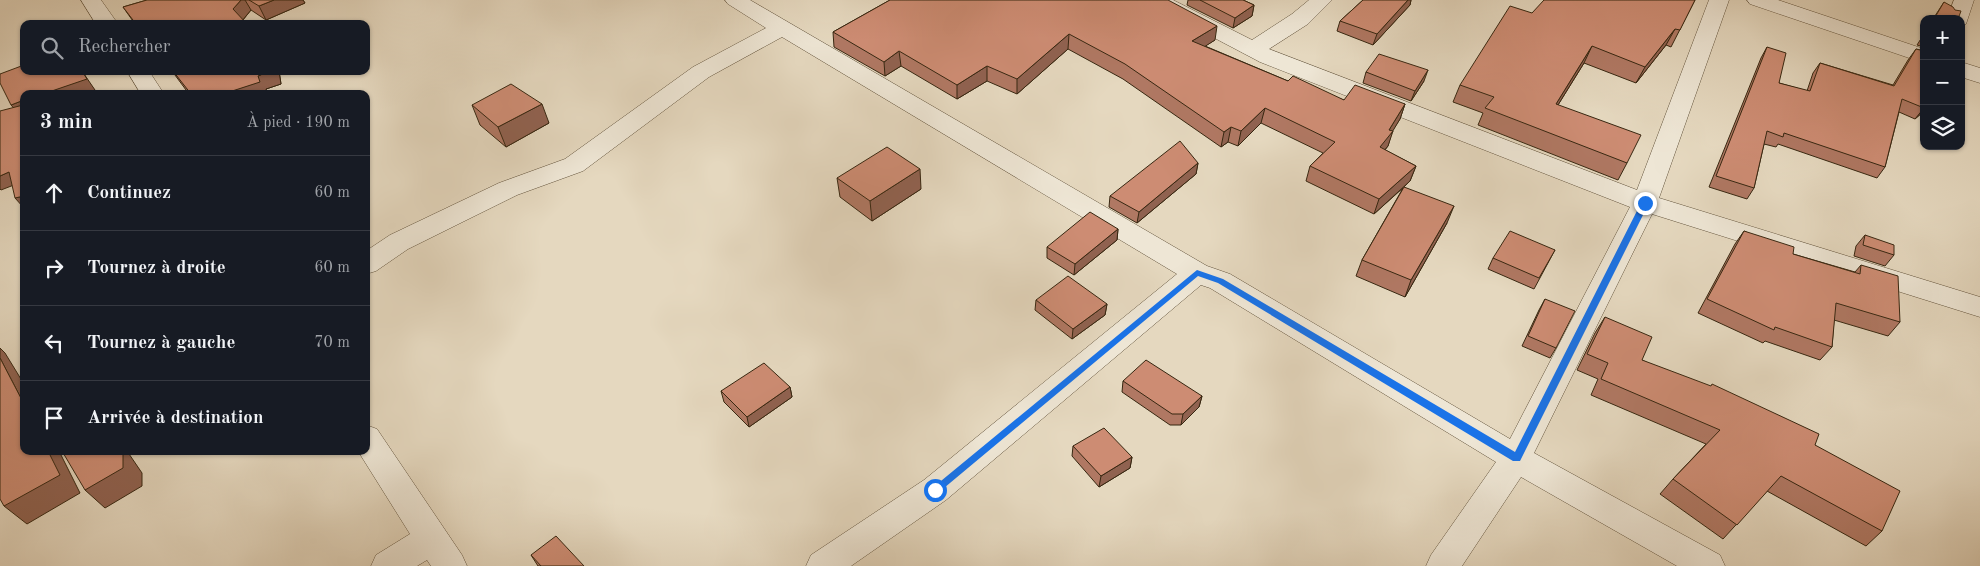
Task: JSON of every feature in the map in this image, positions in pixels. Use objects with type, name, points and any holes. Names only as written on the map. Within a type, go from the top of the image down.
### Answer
[{"type":"street","points":[[91,0],[104,20]]},
{"type":"street","points":[[735,0],[1197,273],[1220,281],[1516,458],[1708,566]]},
{"type":"street","points":[[1158,0],[1268,57],[1645,203],[1980,308]]},
{"type":"street","points":[[1253,49],[1300,19],[1322,0]]},
{"type":"street","points":[[1443,566],[1516,458],[1645,203],[1719,0]]},
{"type":"street","points":[[1757,0],[1920,55]]},
{"type":"street","points":[[1959,15],[1964,0]]},
{"type":"street","points":[[370,261],[399,242],[508,189],[574,165],[701,72],[782,28]]},
{"type":"street","points":[[1965,70],[1980,76]]},
{"type":"street","points":[[141,75],[150,90]]},
{"type":"street","points":[[823,566],[935,490],[1197,273]]},
{"type":"street","points":[[370,444],[450,566]]},
{"type":"street","points":[[388,566],[431,539]]},
{"type":"building","points":[[147,0],[241,0],[233,9],[243,20],[133,20],[123,7]]},
{"type":"building","points":[[249,0],[274,0],[259,6]]},
{"type":"building","points":[[890,0],[1168,0],[1217,26],[1192,41],[1288,81],[1293,76],[1344,100],[1355,85],[1405,104],[1389,130],[1393,131],[1380,147],[1416,166],[1379,199],[1310,166],[1335,142],[1265,108],[1241,131],[1231,127],[1224,132],[1125,64],[1069,34],[1017,79],[987,66],[957,85],[899,51],[884,62],[833,32]]},
{"type":"building","points":[[1200,0],[1243,0],[1254,5],[1235,18]]},
{"type":"building","points":[[1363,0],[1408,0],[1377,34],[1340,21]]},
{"type":"building","points":[[1544,0],[1695,0],[1680,30],[1675,29],[1645,67],[1592,46],[1556,104],[1641,135],[1627,163],[1485,108],[1494,97],[1460,85],[1510,6],[1532,13]]},
{"type":"building","points":[[1944,2],[1955,10],[1961,11],[1960,15],[1936,15]]},
{"type":"building","points":[[1767,47],[1786,53],[1779,83],[1810,91],[1820,63],[1894,86],[1916,49],[1920,50],[1920,106],[1902,99],[1885,167],[1784,133],[1783,137],[1767,131],[1754,188],[1716,176]]},
{"type":"building","points":[[1379,54],[1428,70],[1415,91],[1366,72]]},
{"type":"building","points":[[20,66],[20,75],[84,75],[87,79],[55,90],[20,90],[20,102],[11,105],[0,83],[0,74]]},
{"type":"building","points":[[176,75],[260,75],[258,76],[260,82],[235,90],[188,90]]},
{"type":"building","points":[[511,84],[542,104],[498,127],[472,105]]},
{"type":"building","points":[[20,106],[20,197],[15,198],[9,172],[0,176],[0,111]]},
{"type":"building","points":[[1180,141],[1198,163],[1139,212],[1110,196]]},
{"type":"building","points":[[887,147],[920,169],[870,201],[837,178]]},
{"type":"building","points":[[1404,187],[1454,206],[1411,280],[1362,260]]},
{"type":"building","points":[[1090,212],[1118,229],[1075,264],[1047,247]]},
{"type":"building","points":[[1510,231],[1555,250],[1539,278],[1493,258]]},
{"type":"building","points":[[1744,231],[1794,247],[1793,254],[1860,274],[1861,265],[1898,276],[1900,322],[1836,303],[1832,347],[1775,327],[1774,330],[1707,299]]},
{"type":"building","points":[[1865,235],[1894,245],[1894,255],[1863,245]]},
{"type":"building","points":[[1068,276],[1107,304],[1073,329],[1036,300]]},
{"type":"building","points":[[1545,299],[1575,311],[1556,348],[1528,336]]},
{"type":"building","points":[[1605,317],[1652,337],[1642,360],[1711,386],[1712,384],[1819,434],[1815,445],[1900,491],[1882,531],[1781,476],[1737,525],[1673,479],[1720,430],[1601,379],[1608,363],[1587,354]]},
{"type":"building","points":[[0,358],[20,396],[20,455],[50,455],[60,475],[4,506],[0,499]]},
{"type":"building","points":[[1146,360],[1202,396],[1183,414],[1172,414],[1123,381]]},
{"type":"building","points":[[764,363],[790,387],[747,417],[721,391]]},
{"type":"building","points":[[1104,428],[1132,457],[1101,476],[1073,446]]},
{"type":"building","points":[[64,455],[123,455],[123,468],[85,490]]},
{"type":"building","points":[[556,536],[584,566],[541,566],[531,555]]},
{"type":"route","points":[[935,490],[1197,273],[1220,281],[1516,458],[1645,203]]}]
